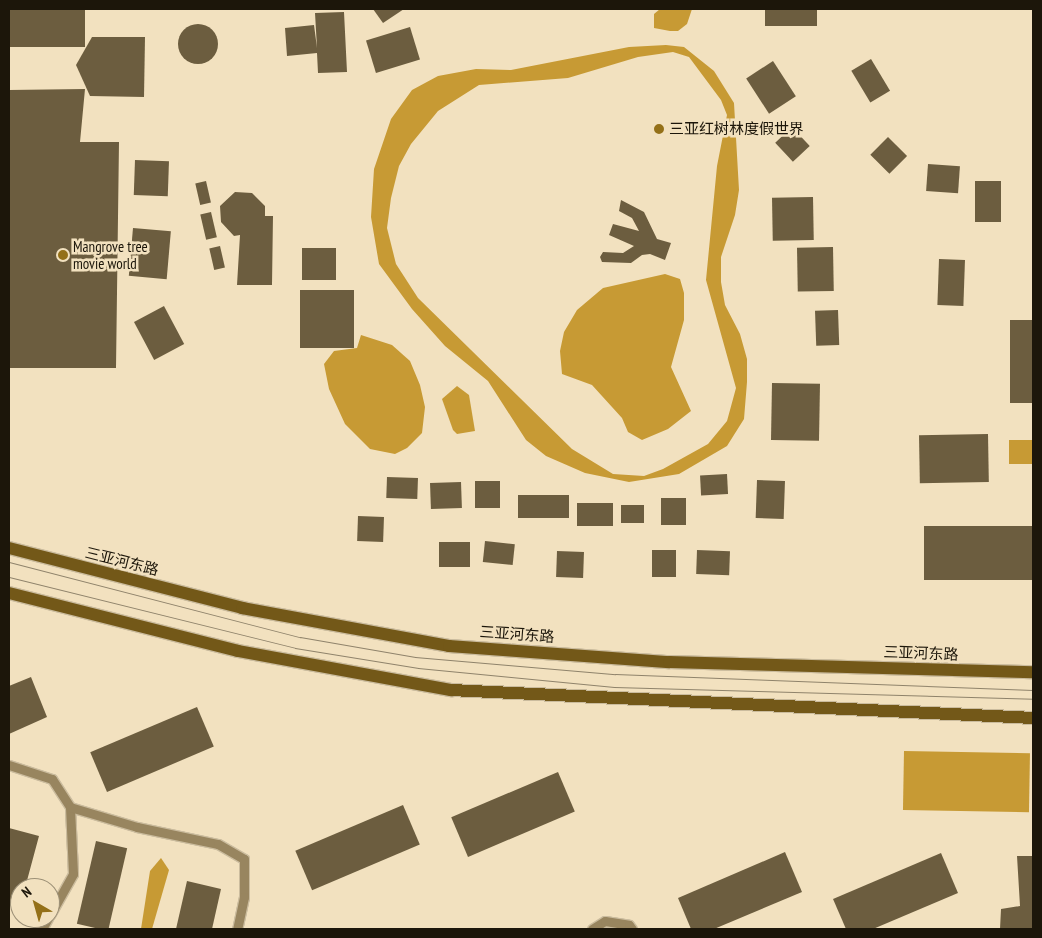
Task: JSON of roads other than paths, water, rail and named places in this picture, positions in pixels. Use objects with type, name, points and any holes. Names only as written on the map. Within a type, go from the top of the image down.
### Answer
[{"type":"main road","name":"三亚河东路","points":[[9,548],[242,608],[449,646],[668,662],[1033,672]]},
{"type":"main road","points":[[9,593],[238,651],[451,690],[1033,718]]},
{"type":"lane","points":[[9,765],[52,779],[70,807],[73,874],[60,897]]},
{"type":"lane","points":[[70,807],[137,827],[218,844],[244,859],[244,897],[237,929]]},
{"type":"lane","points":[[592,929],[606,921],[628,925],[632,929]]},
{"type":"tram line","points":[[9,562],[300,637],[415,657],[615,674],[1033,690]]},
{"type":"tram line","points":[[9,577],[295,648],[418,668],[614,687],[1033,699]]},
{"type":"place","name":"三亚红树林度假世界","points":[[659,129]]},
{"type":"place","name":"Mangrove tree movie world","points":[[63,255]]}]
